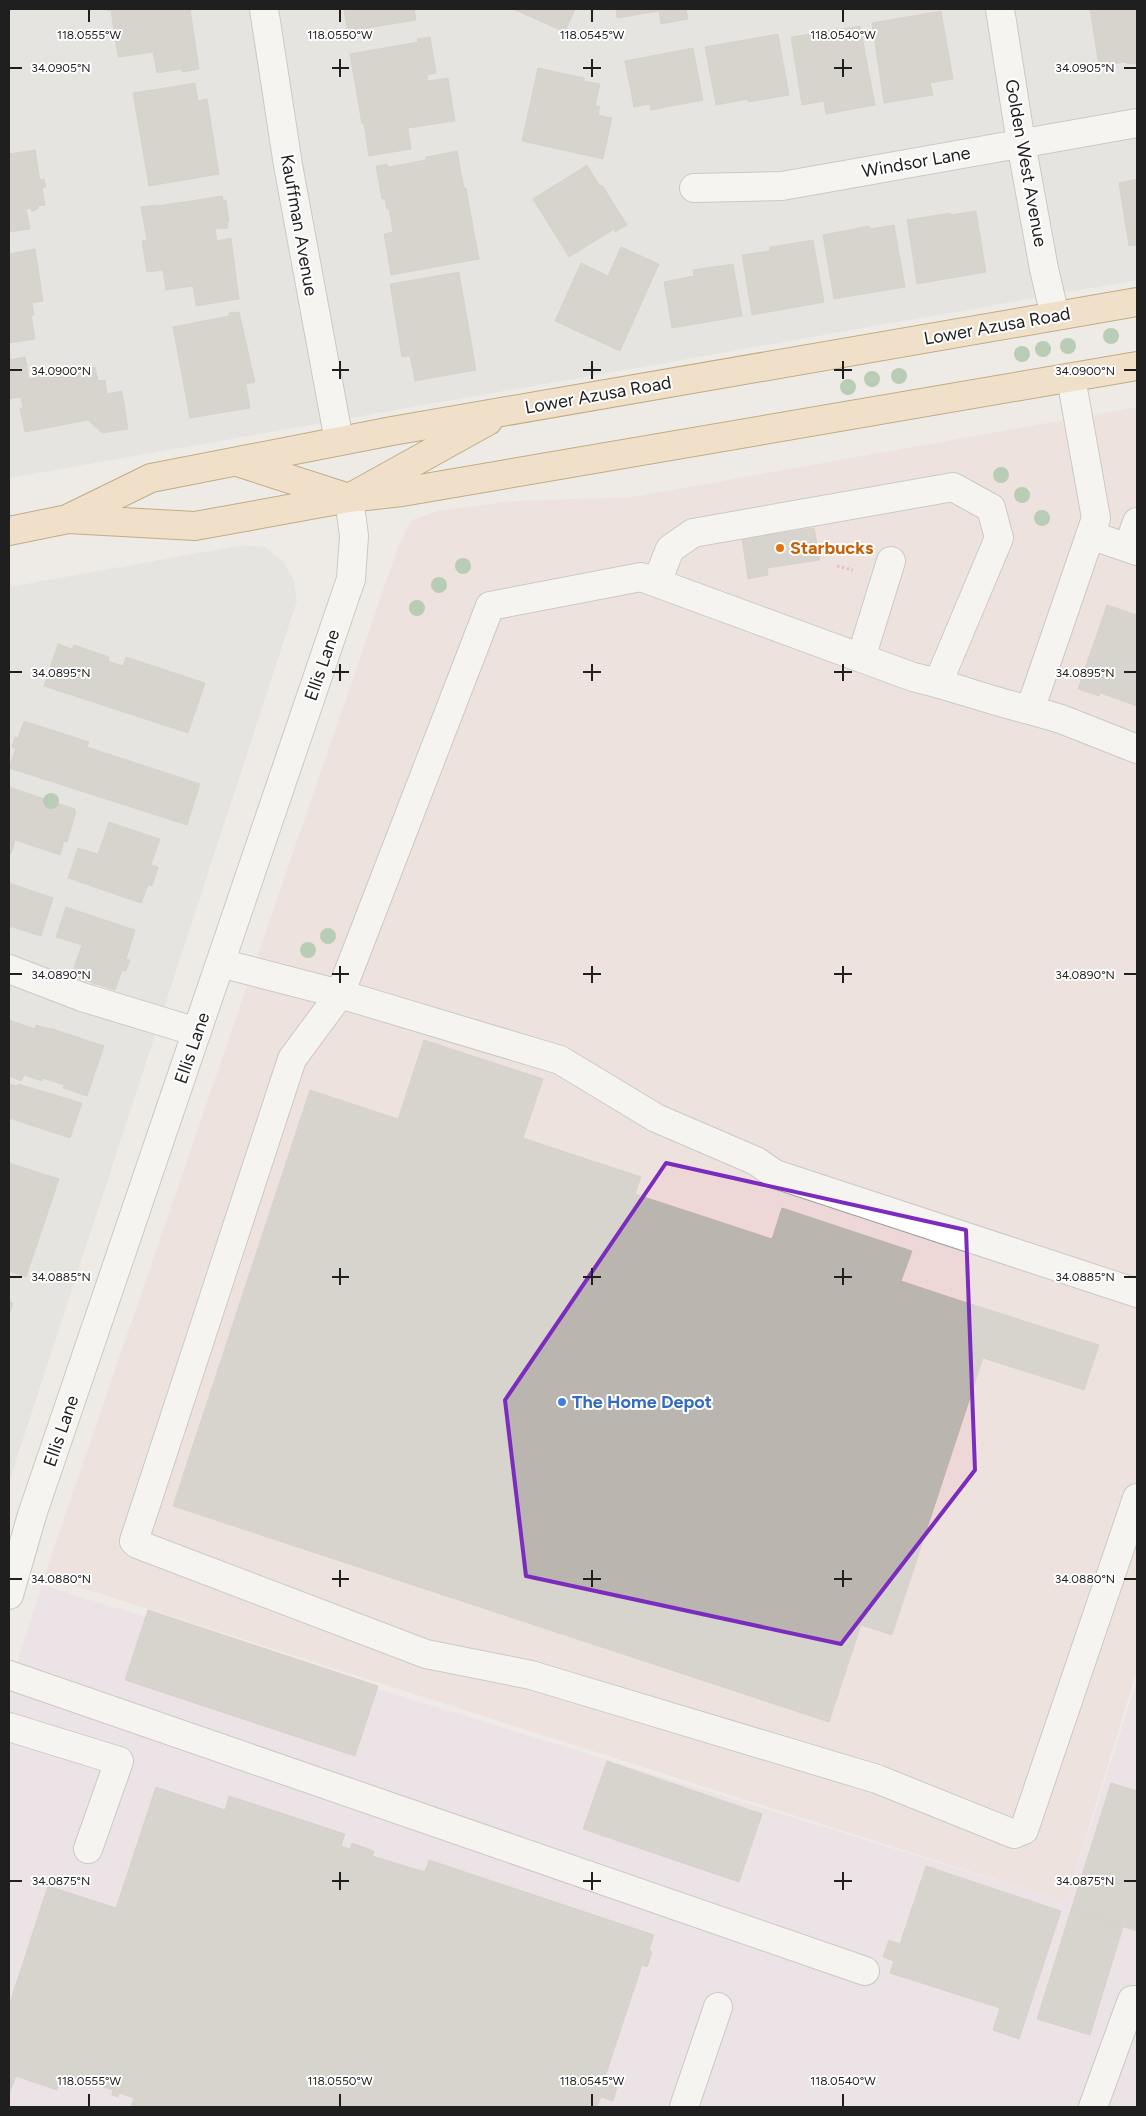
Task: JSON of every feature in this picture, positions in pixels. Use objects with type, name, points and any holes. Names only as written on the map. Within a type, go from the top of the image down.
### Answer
[{"type":"main road","name":"Lower Azusa Road","points":[[68,519],[151,478],[339,441],[507,411],[1137,302]]},
{"type":"main road","name":"Lower Azusa Road","points":[[9,531],[68,519],[195,526],[350,498],[402,492],[1137,366]]},
{"type":"main road","points":[[235,461],[350,498],[507,411]]},
{"type":"street","name":"Kauffman Avenue","points":[[264,9],[288,165],[339,441]]},
{"type":"street","name":"Golden West Avenue","points":[[1000,9],[1021,143],[1044,269],[1055,316]]},
{"type":"street","name":"Windsor Lane","points":[[694,188],[782,186],[1137,123]]},
{"type":"street","points":[[1030,710],[1096,518],[1071,378]]},
{"type":"street","points":[[657,582],[670,549],[693,533],[953,487],[991,508],[999,538],[938,682]]},
{"type":"street","name":"Ellis Lane","points":[[9,1595],[35,1505],[351,579],[354,536],[350,498]]},
{"type":"street","points":[[1090,534],[1133,549],[1137,522]]},
{"type":"street","points":[[861,658],[892,561]]},
{"type":"street","points":[[1137,749],[1061,719],[998,702],[938,682],[912,677],[641,577],[490,606],[340,994],[292,1059],[134,1541],[137,1544],[426,1654],[531,1675],[877,1779],[1014,1834],[1024,1830],[1137,1498]]},
{"type":"street","points":[[220,963],[340,994],[560,1060],[656,1118],[756,1161],[775,1174],[1137,1293]]},
{"type":"street","points":[[9,969],[82,997],[197,1032]]},
{"type":"street","points":[[9,1675],[865,1972]]},
{"type":"street","points":[[9,1727],[119,1761],[88,1849]]},
{"type":"street","points":[[1093,2107],[1132,2000],[1137,2000]]},
{"type":"street","points":[[684,2107],[718,2007]]},
{"type":"highlighted area","points":[[666,1163],[966,1230],[975,1470],[841,1644],[526,1576],[505,1400]]},
{"type":"shaded area","points":[[9,9],[1137,9],[1137,280],[9,478]]},
{"type":"shaded area","points":[[1137,407],[1137,1670],[1066,1902],[44,1576],[399,544],[412,520],[437,511],[513,501],[632,497]]},
{"type":"shaded area","points":[[243,545],[265,547],[283,561],[294,580],[297,601],[9,1482],[9,587]]},
{"type":"shaded area","points":[[42,1585],[1066,1902],[1137,1680],[1137,2107],[9,2107],[9,1687]]},
{"type":"building","points":[[106,9],[190,9],[199,69],[182,72],[182,69],[157,73],[153,52],[118,57],[111,10],[107,11]]},
{"type":"building","points":[[344,9],[414,9],[416,20],[361,29],[361,32],[348,34]]},
{"type":"building","points":[[513,9],[575,9],[565,32]]},
{"type":"building","points":[[616,9],[686,9],[688,19],[661,24],[659,11],[617,18]]},
{"type":"building","points":[[1090,9],[1137,9],[1137,63],[1127,64],[1126,62],[1099,66]]},
{"type":"building","points":[[941,11],[953,79],[930,83],[933,95],[884,103],[872,23]]},
{"type":"building","points":[[860,26],[875,105],[826,114],[824,101],[802,105],[791,37]]},
{"type":"building","points":[[778,34],[789,95],[748,102],[748,99],[716,105],[705,47]]},
{"type":"building","points":[[430,37],[436,73],[427,75],[428,81],[448,78],[455,121],[408,128],[411,149],[369,156],[350,54],[418,42],[417,39]]},
{"type":"building","points":[[693,48],[703,100],[651,110],[650,104],[634,107],[625,61]]},
{"type":"building","points":[[538,68],[584,78],[584,81],[600,84],[595,105],[600,107],[598,115],[612,118],[603,159],[522,141]]},
{"type":"building","points":[[195,83],[198,101],[207,99],[219,174],[149,186],[133,93]]},
{"type":"building","points":[[35,150],[40,180],[44,179],[46,187],[42,188],[45,205],[38,206],[38,209],[32,211],[31,208],[26,209],[30,229],[9,232],[9,154]]},
{"type":"building","points":[[457,151],[479,259],[391,275],[384,234],[393,232],[389,209],[387,209],[385,199],[382,199],[376,166],[387,164],[388,167],[426,160],[426,157]]},
{"type":"building","points":[[587,165],[627,225],[615,232],[614,229],[569,257],[533,199]]},
{"type":"building","points":[[1137,179],[1137,245],[1129,246],[1119,183]]},
{"type":"building","points":[[222,196],[223,200],[226,200],[228,228],[215,229],[217,241],[231,238],[239,299],[196,306],[193,286],[166,290],[163,270],[147,272],[142,241],[147,240],[141,207]]},
{"type":"building","points":[[976,211],[986,272],[917,284],[907,220]]},
{"type":"building","points":[[894,225],[905,287],[834,299],[823,235],[869,226],[870,229]]},
{"type":"building","points":[[813,240],[824,302],[752,315],[742,255],[770,251],[770,247]]},
{"type":"building","points":[[621,247],[659,264],[620,351],[555,321],[581,263],[608,276]]},
{"type":"building","points":[[35,249],[43,301],[32,303],[34,315],[31,315],[35,339],[9,343],[9,254]]},
{"type":"building","points":[[733,264],[742,316],[672,328],[664,282],[694,276],[693,270]]},
{"type":"building","points":[[459,272],[476,370],[415,381],[410,356],[402,357],[390,284]]},
{"type":"building","points":[[239,312],[255,382],[246,384],[250,408],[190,418],[173,327],[229,316],[229,313]]},
{"type":"building","points":[[25,357],[29,379],[95,367],[98,381],[105,380],[107,394],[122,391],[128,429],[102,433],[88,420],[25,432],[20,408],[23,408],[21,397],[9,399],[9,360]]},
{"type":"building","name":"Starbucks","points":[[762,528],[763,536],[814,528],[820,560],[767,568],[768,575],[748,579],[741,532]]},
{"type":"building","points":[[1107,605],[1137,615],[1137,706],[1100,693],[1099,696],[1078,689]]},
{"type":"building","points":[[58,644],[72,649],[74,645],[109,657],[108,661],[123,666],[126,657],[205,683],[188,733],[44,686]]},
{"type":"building","points":[[24,721],[89,742],[87,747],[200,784],[187,825],[9,768],[16,748],[12,747],[15,737],[18,738]]},
{"type":"building","points":[[9,787],[75,809],[74,812],[76,812],[67,842],[64,841],[60,855],[15,840],[11,854],[9,854]]},
{"type":"building","points":[[109,822],[160,839],[151,865],[158,867],[152,886],[148,885],[141,903],[68,878],[78,848],[98,854]]},
{"type":"building","points":[[9,883],[53,898],[41,936],[9,926]]},
{"type":"building","points":[[66,907],[135,930],[126,959],[130,960],[126,971],[122,970],[115,990],[71,976],[82,945],[56,937]]},
{"type":"building","points":[[9,1020],[35,1029],[36,1025],[50,1028],[104,1046],[87,1096],[63,1088],[64,1085],[43,1078],[42,1081],[24,1075],[21,1081],[9,1076]]},
{"type":"building","name":"The Home Depot","points":[[424,1040],[543,1079],[523,1138],[641,1177],[635,1194],[772,1239],[782,1208],[912,1251],[901,1281],[952,1298],[846,1620],[861,1625],[829,1722],[173,1506],[310,1090],[398,1119]]},
{"type":"building","points":[[9,1084],[17,1086],[18,1084],[82,1103],[70,1138],[9,1118]]},
{"type":"building","points":[[9,1163],[59,1179],[26,1277],[9,1271]]},
{"type":"building","points":[[952,1298],[1099,1345],[1084,1390],[983,1358],[892,1635],[846,1620]]},
{"type":"building","points":[[9,1302],[13,1303],[9,1315]]},
{"type":"building","points":[[148,1610],[378,1686],[355,1756],[125,1680]]},
{"type":"building","points":[[607,1761],[762,1814],[739,1882],[583,1829]]},
{"type":"building","points":[[1111,1783],[1137,1791],[1137,1931],[1071,1910]]},
{"type":"building","points":[[156,1787],[225,1810],[229,1796],[345,1834],[341,1846],[350,1849],[352,1843],[374,1851],[372,1856],[425,1872],[429,1860],[654,1935],[649,1950],[652,1952],[647,1967],[642,1965],[603,2083],[617,2087],[613,2101],[601,2097],[597,2107],[131,2107],[134,2098],[119,2093],[118,2097],[112,2095],[113,2090],[63,2074],[57,2090],[16,2076],[9,2094],[9,2006],[48,1886],[116,1908]]},
{"type":"building","points":[[926,1866],[1061,1911],[1019,2039],[993,2030],[1000,2008],[890,1973],[894,1961],[883,1957],[889,1940],[900,1944]]},
{"type":"building","points":[[1071,1910],[1123,1927],[1090,2035],[1037,2019]]},
{"type":"place","name":"Starbucks","points":[[780,548]]},
{"type":"place","name":"The Home Depot","points":[[562,1402]]}]
